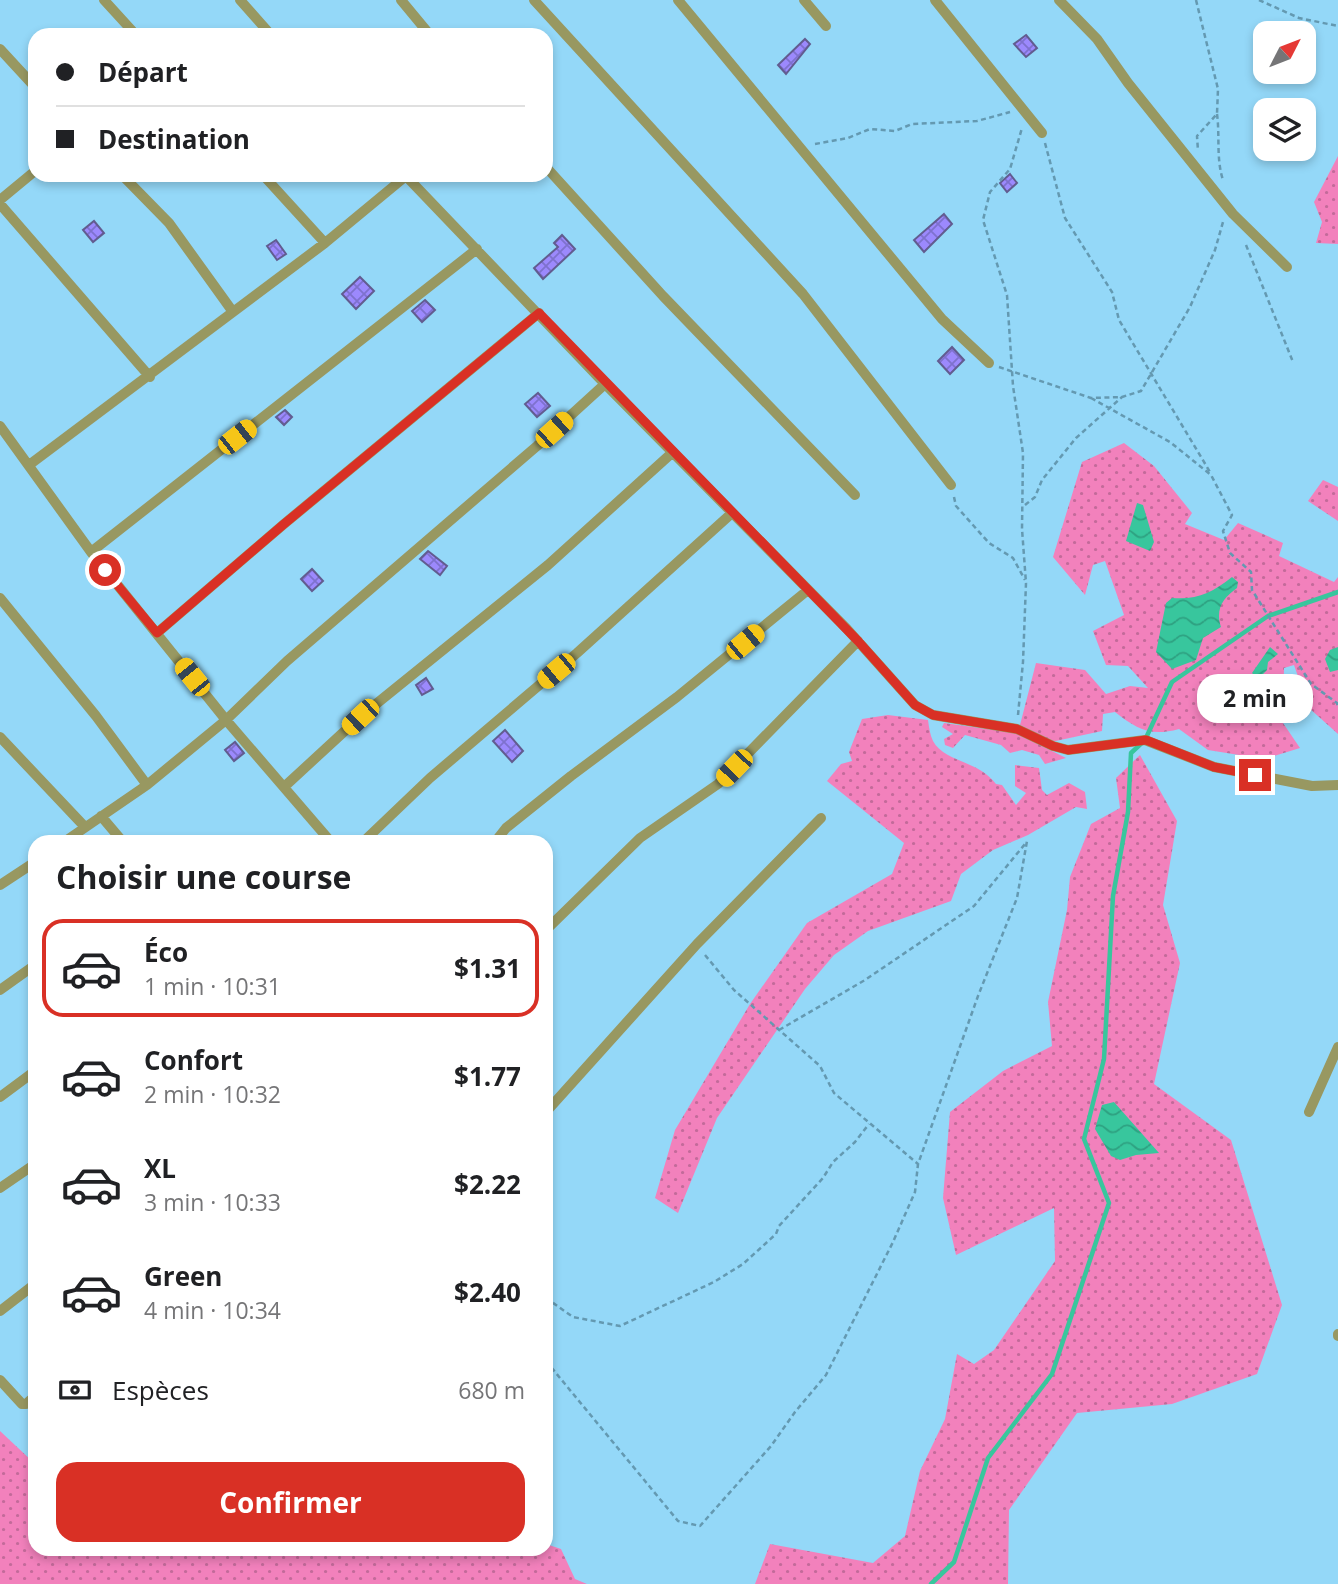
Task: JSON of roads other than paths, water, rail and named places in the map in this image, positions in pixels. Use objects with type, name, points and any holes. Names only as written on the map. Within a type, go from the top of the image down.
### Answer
[{"type":"street","points":[[104,0],[130,28]]},
{"type":"street","points":[[240,0],[265,28]]},
{"type":"street","points":[[401,0],[424,28]]},
{"type":"street","points":[[534,0],[803,294],[951,485]]},
{"type":"street","points":[[678,0],[942,319],[989,363]]},
{"type":"street","points":[[804,0],[825,26]]},
{"type":"street","points":[[935,0],[1042,133]]},
{"type":"street","points":[[1059,0],[1097,39],[1128,83],[1227,208],[1287,267]]},
{"type":"street","points":[[0,49],[28,80]]},
{"type":"street","points":[[553,175],[663,296],[855,495]]},
{"type":"street","points":[[28,177],[0,202],[150,377]]},
{"type":"street","points":[[129,182],[169,223],[233,312]]},
{"type":"street","points":[[269,182],[325,243]]},
{"type":"street","points":[[29,465],[150,377],[325,243],[398,182]]},
{"type":"street","points":[[411,182],[858,641],[915,705],[924,711],[933,715],[1017,729],[1061,749],[1146,740],[1214,767],[1312,786],[1338,785]]},
{"type":"street","points":[[91,552],[477,249]]},
{"type":"street","points":[[157,633],[539,313]]},
{"type":"street","points":[[74,835],[146,785],[226,720],[286,661],[606,384]]},
{"type":"street","points":[[0,426],[91,552],[226,720],[325,835]]},
{"type":"street","points":[[284,787],[360,717],[548,565],[673,452]]},
{"type":"street","points":[[370,835],[430,778],[577,653],[732,513]]},
{"type":"street","points":[[500,835],[571,776],[677,697],[808,590]]},
{"type":"street","points":[[0,598],[96,716],[146,785]]},
{"type":"street","points":[[553,923],[640,838],[718,784],[858,641]]},
{"type":"street","points":[[0,737],[85,827]]},
{"type":"street","points":[[101,816],[117,835]]},
{"type":"street","points":[[553,1104],[696,944],[821,818]]},
{"type":"street","points":[[0,886],[28,867]]},
{"type":"street","points":[[0,990],[28,970]]},
{"type":"street","points":[[1310,1112],[1338,1046]]},
{"type":"street","points":[[0,1097],[28,1076]]},
{"type":"street","points":[[0,1188],[28,1169]]},
{"type":"street","points":[[0,1311],[28,1289]]},
{"type":"street","points":[[0,1380],[22,1404],[28,1402]]},
{"type":"water","points":[[1137,503],[1143,505],[1154,542],[1150,551],[1126,541]]},
{"type":"water","points":[[1232,577],[1238,582],[1237,588],[1222,604],[1219,615],[1221,627],[1203,638],[1196,660],[1172,669],[1156,652],[1166,603],[1172,598],[1189,598],[1204,594]]},
{"type":"water","points":[[1270,647],[1278,654],[1268,662],[1267,670],[1258,679],[1252,673]]},
{"type":"water","points":[[1338,647],[1338,670],[1330,672],[1325,659],[1330,650]]},
{"type":"water","points":[[1114,1102],[1159,1153],[1120,1160],[1111,1156],[1095,1129],[1102,1105]]},
{"type":"waterway","points":[[931,1584],[954,1562],[988,1458],[1052,1374],[1109,1203],[1084,1139],[1104,1059],[1113,896],[1128,812],[1131,753],[1145,740],[1172,682],[1268,616],[1338,592]]}]
